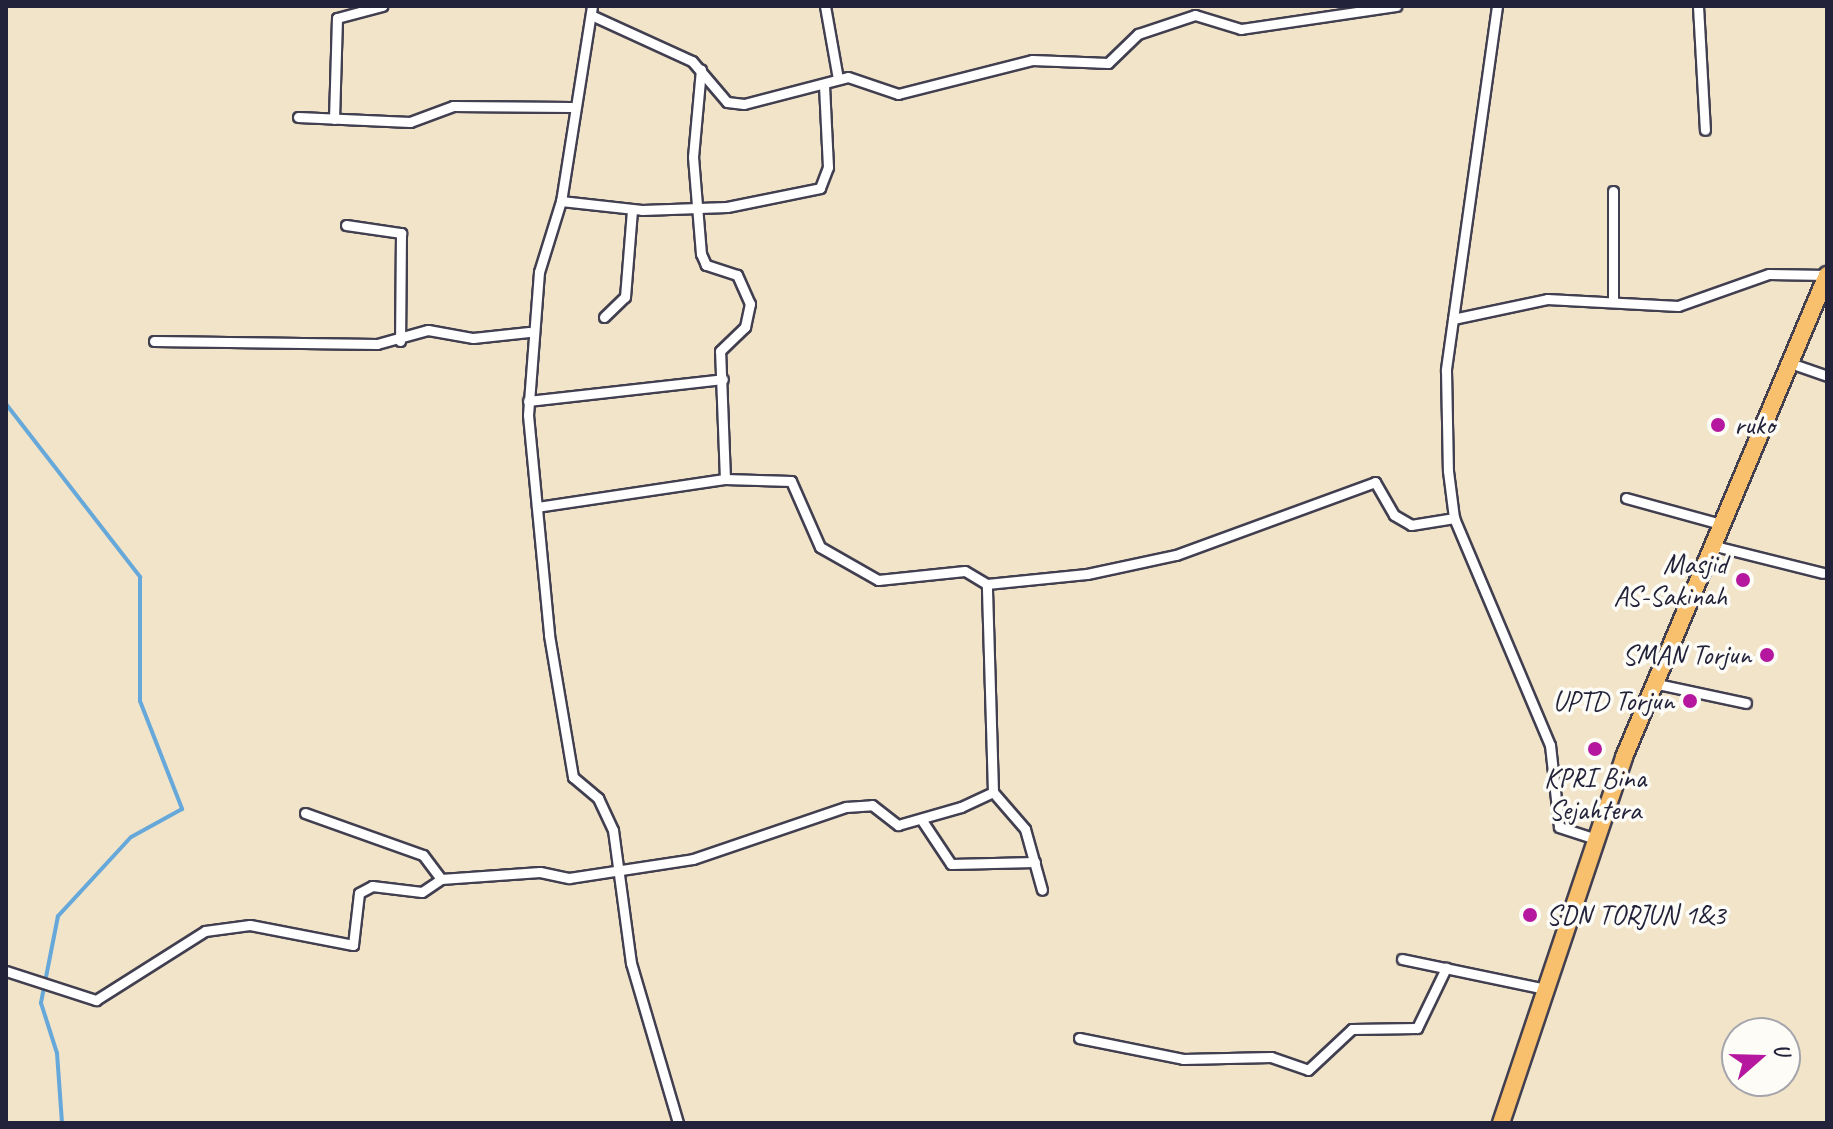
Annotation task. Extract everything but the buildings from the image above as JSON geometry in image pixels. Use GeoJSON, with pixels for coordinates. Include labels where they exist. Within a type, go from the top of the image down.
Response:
{"type":"FeatureCollection","features":[{"type":"Feature","properties":{"kind":"highway"},"geometry":{"type":"LineString","coordinates":[[1501,1123],[1595,839],[1653,683],[1717,523],[1827,275]]}},
{"type":"Feature","properties":{"kind":"street"},"geometry":{"type":"LineString","coordinates":[[334,119],[337,18],[382,6]]}},
{"type":"Feature","properties":{"kind":"street"},"geometry":{"type":"LineString","coordinates":[[825,6],[838,79]]}},
{"type":"Feature","properties":{"kind":"street"},"geometry":{"type":"LineString","coordinates":[[678,1123],[631,963],[626,892],[615,867],[606,811],[573,777],[537,507],[528,401],[529,332],[561,201],[571,107],[592,11],[622,24],[701,69],[734,104],[838,79],[898,94],[927,90],[1032,60],[1108,63],[1138,34],[1195,15],[1241,29],[1396,6]]}},
{"type":"Feature","properties":{"kind":"street"},"geometry":{"type":"LineString","coordinates":[[1497,6],[1453,319],[1445,418],[1454,518],[1550,745],[1559,827],[1595,839]]}},
{"type":"Feature","properties":{"kind":"street"},"geometry":{"type":"LineString","coordinates":[[1698,6],[1705,130]]}},
{"type":"Feature","properties":{"kind":"street"},"geometry":{"type":"LineString","coordinates":[[701,69],[694,94],[695,204],[706,265],[737,275],[750,304],[745,327],[723,343],[725,479]]}},
{"type":"Feature","properties":{"kind":"street"},"geometry":{"type":"LineString","coordinates":[[561,201],[632,210],[695,204],[747,206],[820,188],[828,167],[824,84]]}},
{"type":"Feature","properties":{"kind":"street"},"geometry":{"type":"LineString","coordinates":[[298,117],[410,122],[453,106],[571,107]]}},
{"type":"Feature","properties":{"kind":"street"},"geometry":{"type":"LineString","coordinates":[[1613,191],[1613,300]]}},
{"type":"Feature","properties":{"kind":"street"},"geometry":{"type":"LineString","coordinates":[[604,317],[625,297],[632,210]]}},
{"type":"Feature","properties":{"kind":"street"},"geometry":{"type":"LineString","coordinates":[[346,225],[401,233],[400,341]]}},
{"type":"Feature","properties":{"kind":"street"},"geometry":{"type":"LineString","coordinates":[[1453,319],[1547,299],[1613,300],[1678,306],[1769,274],[1827,275]]}},
{"type":"Feature","properties":{"kind":"street"},"geometry":{"type":"LineString","coordinates":[[154,341],[229,347],[400,341],[428,330],[473,338],[529,332]]}},
{"type":"Feature","properties":{"kind":"street"},"geometry":{"type":"LineString","coordinates":[[1790,363],[1827,376]]}},
{"type":"Feature","properties":{"kind":"street"},"geometry":{"type":"LineString","coordinates":[[528,401],[723,379]]}},
{"type":"Feature","properties":{"kind":"street"},"geometry":{"type":"LineString","coordinates":[[537,507],[725,479],[791,481],[820,547],[878,580],[965,571],[987,584],[1087,574],[1176,555],[1375,482],[1394,515],[1411,525],[1454,518]]}},
{"type":"Feature","properties":{"kind":"street"},"geometry":{"type":"LineString","coordinates":[[1626,498],[1717,523]]}},
{"type":"Feature","properties":{"kind":"street"},"geometry":{"type":"LineString","coordinates":[[1708,545],[1823,573]]}},
{"type":"Feature","properties":{"kind":"street"},"geometry":{"type":"LineString","coordinates":[[987,584],[993,792],[1019,818],[1042,890]]}},
{"type":"Feature","properties":{"kind":"street"},"geometry":{"type":"LineString","coordinates":[[1653,683],[1746,703]]}},
{"type":"Feature","properties":{"kind":"street"},"geometry":{"type":"LineString","coordinates":[[6,971],[96,1000],[187,939],[231,926],[353,945],[361,889],[422,892],[441,879],[540,872],[569,878],[615,867],[693,859],[846,807],[880,808],[890,825],[921,819],[993,792]]}},
{"type":"Feature","properties":{"kind":"street"},"geometry":{"type":"LineString","coordinates":[[305,813],[423,855],[441,879]]}},
{"type":"Feature","properties":{"kind":"street"},"geometry":{"type":"LineString","coordinates":[[921,819],[951,864],[1035,862]]}},
{"type":"Feature","properties":{"kind":"street"},"geometry":{"type":"LineString","coordinates":[[1402,959],[1546,989]]}},
{"type":"Feature","properties":{"kind":"street"},"geometry":{"type":"LineString","coordinates":[[1079,1038],[1183,1059],[1271,1057],[1308,1070],[1352,1029],[1417,1028],[1446,968]]}},
{"type":"Feature","properties":{"kind":"waterway"},"geometry":{"type":"LineString","coordinates":[[6,404],[140,577],[140,701],[182,809],[131,837],[58,916],[41,1003],[57,1053],[62,1123]]}},
{"type":"Feature","properties":{"kind":"place","name":"ruko"},"geometry":{"type":"Point","coordinates":[1718,425]}},
{"type":"Feature","properties":{"kind":"place","name":"Masjid AS-Sakinah"},"geometry":{"type":"Point","coordinates":[1743,580]}},
{"type":"Feature","properties":{"kind":"place","name":"SMAN Torjun"},"geometry":{"type":"Point","coordinates":[1767,655]}},
{"type":"Feature","properties":{"kind":"place","name":"UPTD Torjun"},"geometry":{"type":"Point","coordinates":[1690,701]}},
{"type":"Feature","properties":{"kind":"place","name":"KPRI Bina Sejahtera"},"geometry":{"type":"Point","coordinates":[1595,749]}},
{"type":"Feature","properties":{"kind":"place","name":"SDN TORJUN 1&3"},"geometry":{"type":"Point","coordinates":[1530,915]}}]}
